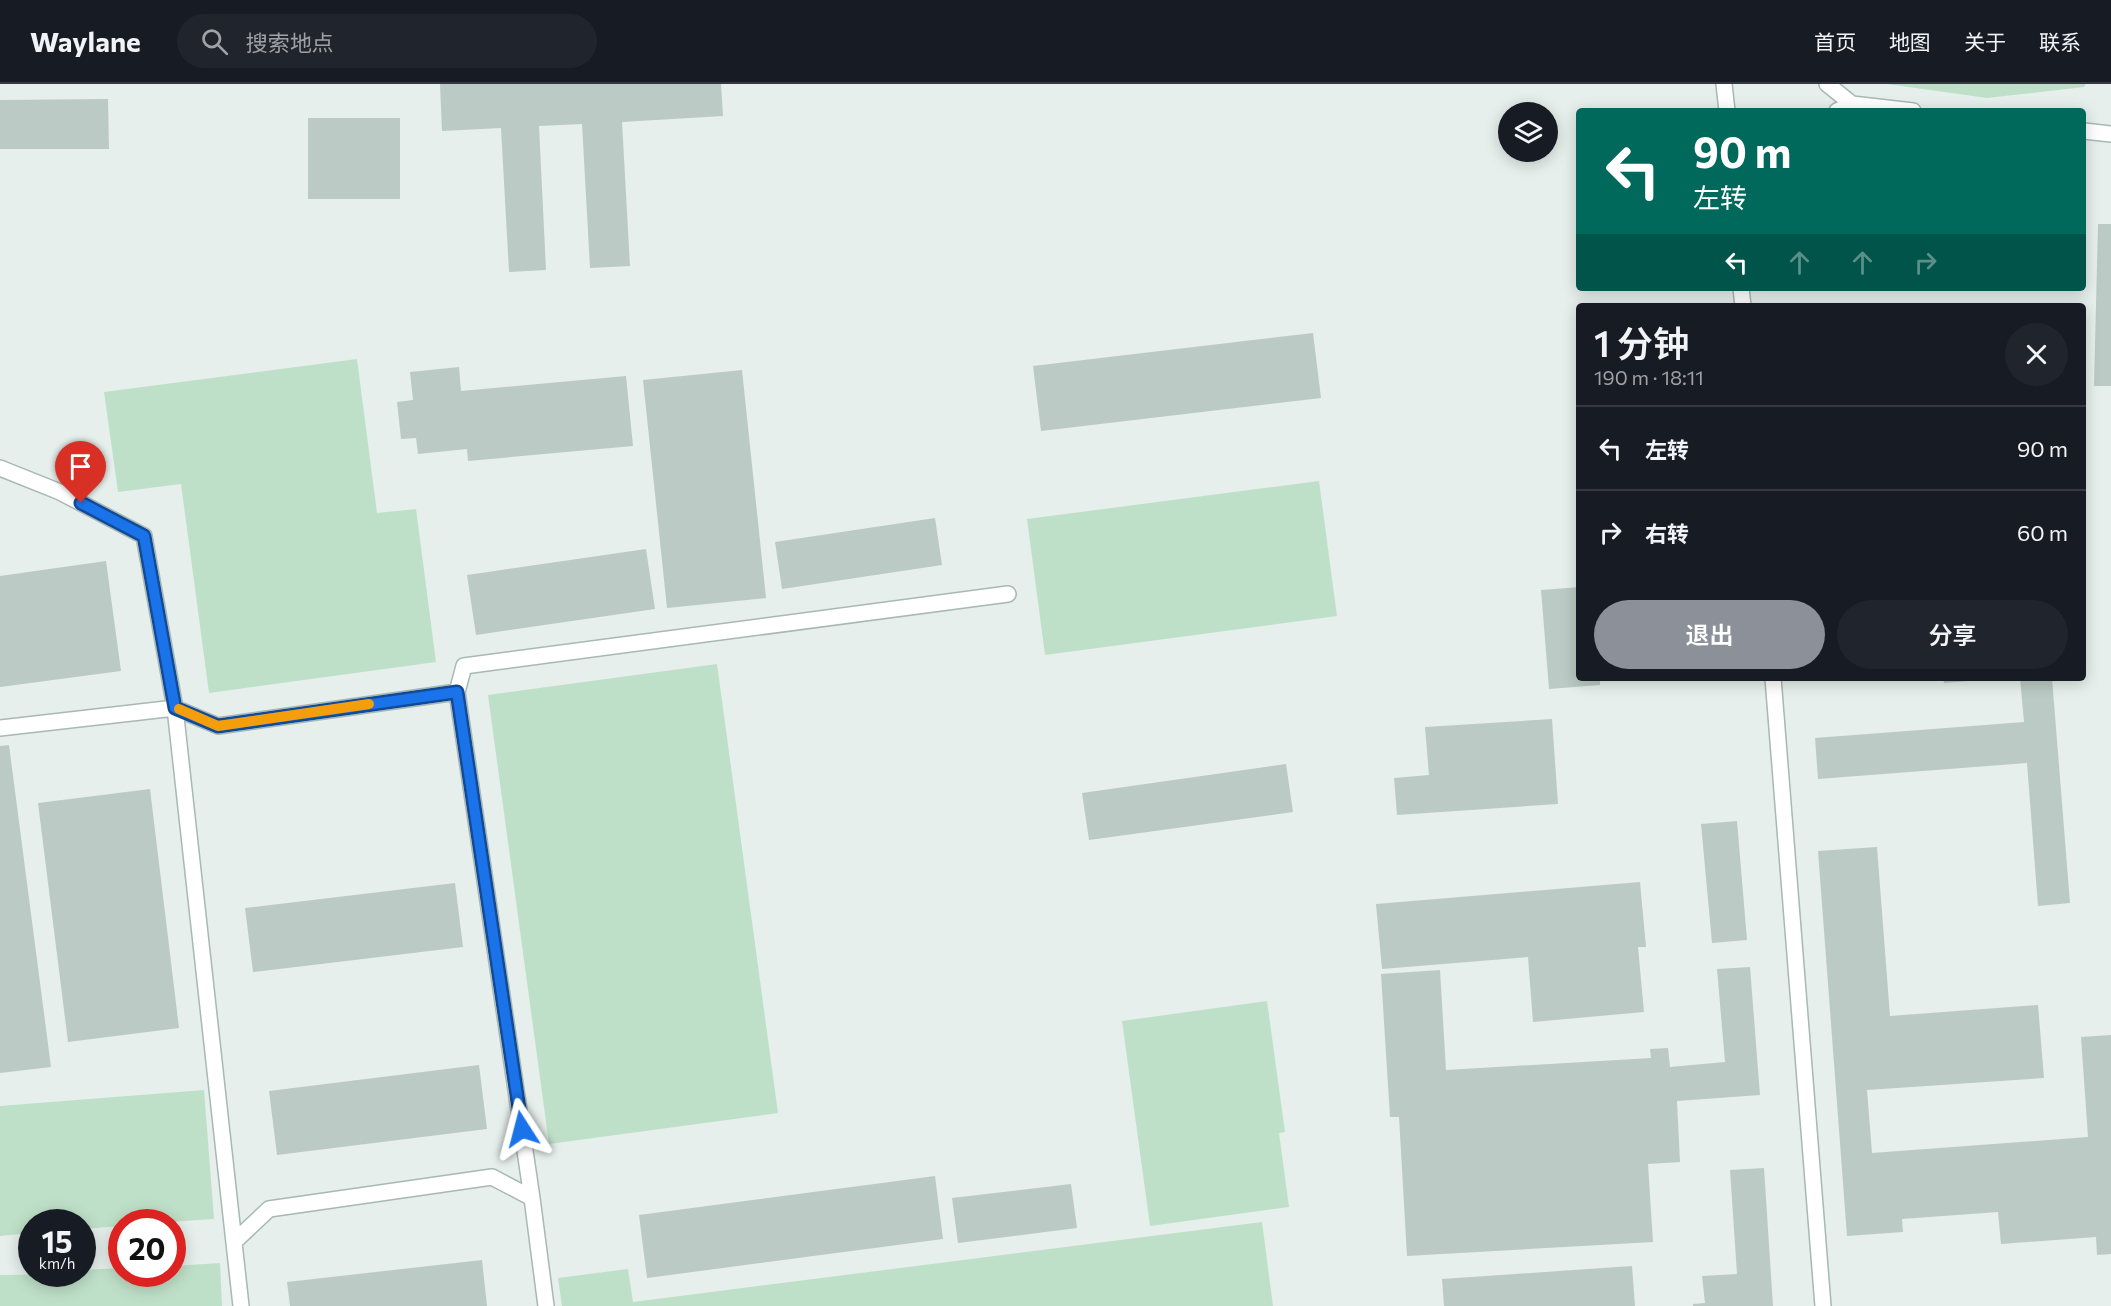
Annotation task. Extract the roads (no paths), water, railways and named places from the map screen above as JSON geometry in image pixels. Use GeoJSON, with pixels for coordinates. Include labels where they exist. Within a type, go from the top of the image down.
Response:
{"type":"FeatureCollection","features":[{"type":"Feature","properties":{"kind":"lane"},"geometry":{"type":"LineString","coordinates":[[1725,84],[1727,108]]}},
{"type":"Feature","properties":{"kind":"lane"},"geometry":{"type":"LineString","coordinates":[[1827,84],[1852,104]]}},
{"type":"Feature","properties":{"kind":"lane"},"geometry":{"type":"LineString","coordinates":[[1843,108],[1852,104],[1887,108]]}},
{"type":"Feature","properties":{"kind":"lane"},"geometry":{"type":"LineString","coordinates":[[2086,130],[2111,134]]}},
{"type":"Feature","properties":{"kind":"lane"},"geometry":{"type":"LineString","coordinates":[[0,468],[60,492],[144,536],[175,708],[241,1306]]}},
{"type":"Feature","properties":{"kind":"lane"},"geometry":{"type":"LineString","coordinates":[[546,1306],[457,692],[464,666],[1008,594]]}},
{"type":"Feature","properties":{"kind":"lane"},"geometry":{"type":"LineString","coordinates":[[1773,681],[1823,1306]]}},
{"type":"Feature","properties":{"kind":"lane"},"geometry":{"type":"LineString","coordinates":[[0,728],[175,708],[218,726],[457,692]]}},
{"type":"Feature","properties":{"kind":"lane"},"geometry":{"type":"LineString","coordinates":[[234,1242],[269,1209],[492,1177],[532,1198]]}}]}
